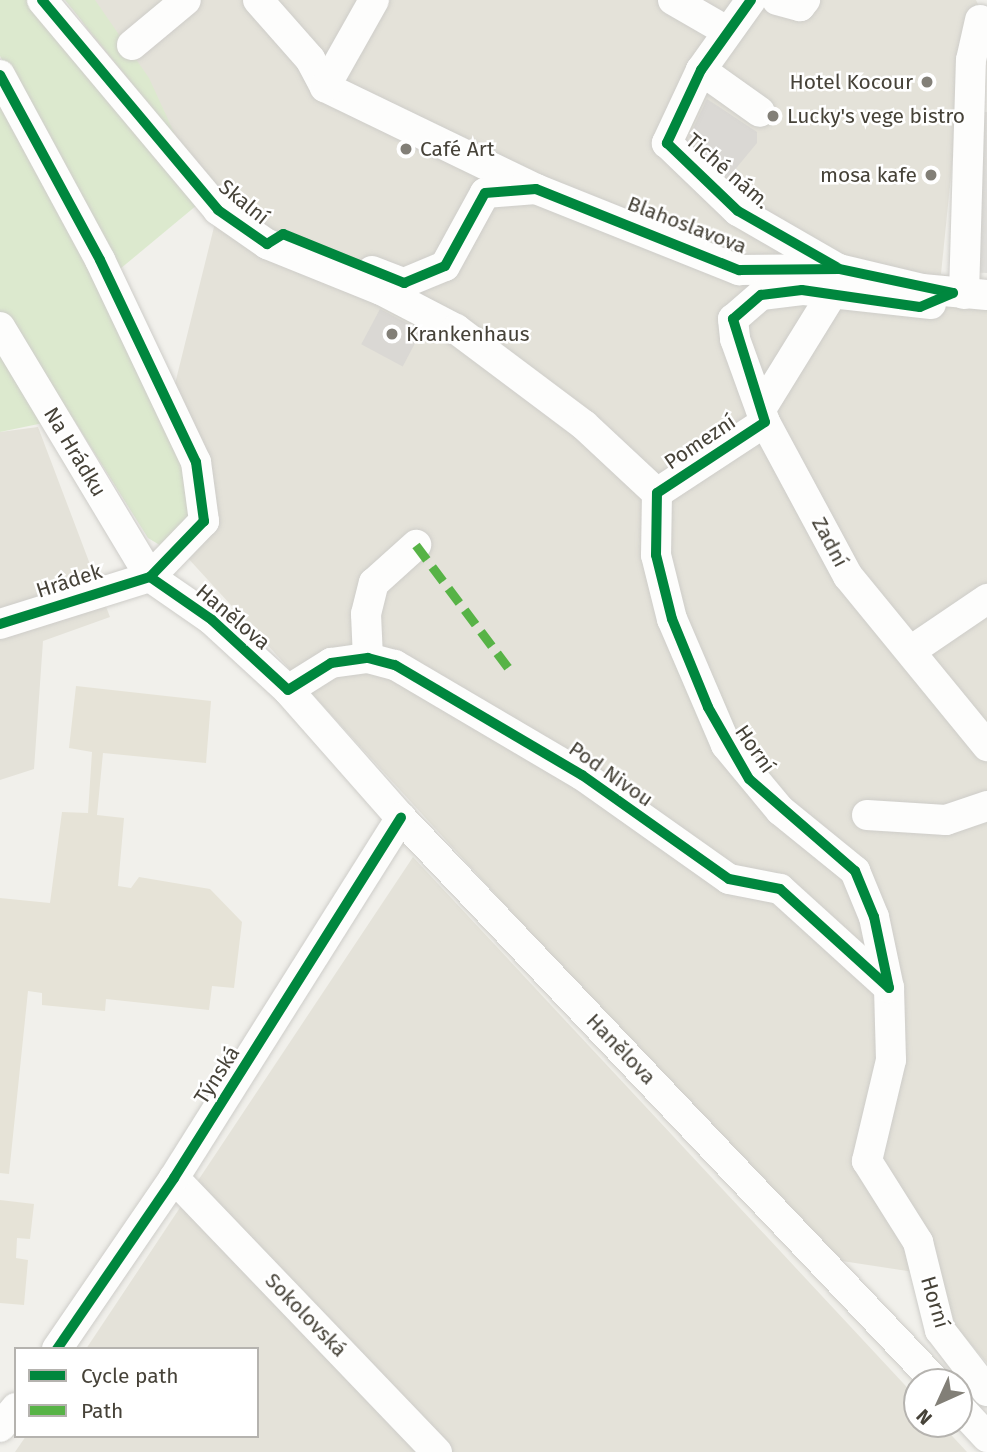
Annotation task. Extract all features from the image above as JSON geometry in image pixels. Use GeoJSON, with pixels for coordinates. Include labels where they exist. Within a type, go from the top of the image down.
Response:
{"type":"FeatureCollection","features":[{"type":"Feature","properties":{"kind":"street","name":"Skalní"},"geometry":{"type":"LineString","coordinates":[[42,0],[218,211],[267,244],[283,234],[404,283],[446,265],[485,193],[537,189]]}},
{"type":"Feature","properties":{"kind":"street"},"geometry":{"type":"LineString","coordinates":[[132,45],[186,0]]}},
{"type":"Feature","properties":{"kind":"street"},"geometry":{"type":"LineString","coordinates":[[258,0],[310,59],[325,87]]}},
{"type":"Feature","properties":{"kind":"street"},"geometry":{"type":"LineString","coordinates":[[325,87],[374,0]]}},
{"type":"Feature","properties":{"kind":"street"},"geometry":{"type":"LineString","coordinates":[[673,0],[727,31]]}},
{"type":"Feature","properties":{"kind":"street","name":"Tiché nám."},"geometry":{"type":"LineString","coordinates":[[751,0],[701,70],[667,143],[738,211],[835,281]]}},
{"type":"Feature","properties":{"kind":"street"},"geometry":{"type":"LineString","coordinates":[[777,0],[800,6],[805,0]]}},
{"type":"Feature","properties":{"kind":"street"},"geometry":{"type":"LineString","coordinates":[[968,294],[971,60],[980,20]]}},
{"type":"Feature","properties":{"kind":"street"},"geometry":{"type":"LineString","coordinates":[[701,70],[760,112]]}},
{"type":"Feature","properties":{"kind":"street"},"geometry":{"type":"LineString","coordinates":[[0,75],[100,260],[196,462],[204,520],[150,577]]}},
{"type":"Feature","properties":{"kind":"street","name":"Blahoslavova"},"geometry":{"type":"LineString","coordinates":[[325,87],[537,189],[739,270],[835,281],[920,307],[968,294]]}},
{"type":"Feature","properties":{"kind":"street","name":"Pomezní"},"geometry":{"type":"LineString","coordinates":[[267,244],[381,290],[456,329],[584,425],[657,494],[763,415]]}},
{"type":"Feature","properties":{"kind":"street"},"geometry":{"type":"LineString","coordinates":[[763,415],[835,281]]}},
{"type":"Feature","properties":{"kind":"street","name":"Zadní"},"geometry":{"type":"LineString","coordinates":[[835,281],[761,295],[733,319],[763,415],[848,576],[912,650],[987,747]]}},
{"type":"Feature","properties":{"kind":"street","name":"Na Hrádku"},"geometry":{"type":"LineString","coordinates":[[0,327],[150,577]]}},
{"type":"Feature","properties":{"kind":"street","name":"Horní"},"geometry":{"type":"LineString","coordinates":[[657,494],[656,555],[672,619],[708,707],[749,779],[855,871],[874,917],[889,988],[891,1060],[867,1161],[918,1242],[940,1330],[987,1391]]}},
{"type":"Feature","properties":{"kind":"street"},"geometry":{"type":"LineString","coordinates":[[368,658],[366,614],[374,583],[415,545]]}},
{"type":"Feature","properties":{"kind":"street","name":"Hrádek"},"geometry":{"type":"LineString","coordinates":[[0,624],[150,577]]}},
{"type":"Feature","properties":{"kind":"street","name":"Hanělova"},"geometry":{"type":"LineString","coordinates":[[150,577],[212,620],[288,690],[401,818],[923,1368]]}},
{"type":"Feature","properties":{"kind":"street"},"geometry":{"type":"LineString","coordinates":[[912,650],[987,599]]}},
{"type":"Feature","properties":{"kind":"street","name":"Pod Nivou"},"geometry":{"type":"LineString","coordinates":[[288,690],[331,663],[368,658],[395,665],[582,775],[729,879],[780,889],[889,988]]}},
{"type":"Feature","properties":{"kind":"street"},"geometry":{"type":"LineString","coordinates":[[867,816],[946,820],[987,806]]}},
{"type":"Feature","properties":{"kind":"street","name":"Týnská"},"geometry":{"type":"LineString","coordinates":[[58,1347],[174,1178],[401,818]]}},
{"type":"Feature","properties":{"kind":"street","name":"Sokolovská"},"geometry":{"type":"LineString","coordinates":[[174,1178],[437,1452]]}},
{"type":"Feature","properties":{"kind":"street"},"geometry":{"type":"LineString","coordinates":[[0,1427],[14,1410]]}},
{"type":"Feature","properties":{"kind":"street"},"geometry":{"type":"LineString","coordinates":[[973,1422],[987,1437]]}},
{"type":"Feature","properties":{"kind":"shaded area"},"geometry":{"type":"Polygon","coordinates":[[[68,0],[976,0],[987,24],[986,88],[958,107],[941,274],[987,285],[987,1363],[956,1327],[940,1276],[829,1259],[186,556],[168,412],[215,223],[68,0]]]}},
{"type":"Feature","properties":{"kind":"shaded area"},"geometry":{"type":"Polygon","coordinates":[[[969,112],[987,112],[987,273],[965,272],[969,112]]]}},
{"type":"Feature","properties":{"kind":"shaded area"},"geometry":{"type":"Polygon","coordinates":[[[38,427],[110,617],[43,641],[34,769],[0,780],[0,432],[38,427]]]}},
{"type":"Feature","properties":{"kind":"shaded area"},"geometry":{"type":"Polygon","coordinates":[[[76,686],[211,701],[206,763],[103,753],[97,815],[124,818],[118,886],[131,888],[139,877],[210,889],[242,922],[234,988],[212,986],[209,1010],[106,999],[105,1011],[42,1005],[42,993],[28,991],[9,1174],[0,1173],[0,898],[50,903],[62,812],[88,813],[92,752],[69,748],[76,686]]]}},
{"type":"Feature","properties":{"kind":"shaded area"},"geometry":{"type":"Polygon","coordinates":[[[413,857],[903,1383],[903,1438],[954,1438],[967,1452],[15,1452],[25,1438],[259,1438],[259,1347],[87,1347],[413,857]]]}},
{"type":"Feature","properties":{"kind":"shaded area"},"geometry":{"type":"Polygon","coordinates":[[[0,1200],[34,1204],[30,1239],[17,1238],[16,1258],[28,1260],[24,1305],[0,1303],[0,1200]]]}},
{"type":"Feature","properties":{"kind":"green space"},"geometry":{"type":"Polygon","coordinates":[[[0,0],[33,0],[197,205],[120,269],[0,56],[0,0]]]}},
{"type":"Feature","properties":{"kind":"green space"},"geometry":{"type":"Polygon","coordinates":[[[65,0],[95,0],[149,78],[177,139],[65,0]]]}},
{"type":"Feature","properties":{"kind":"green space"},"geometry":{"type":"Polygon","coordinates":[[[0,94],[184,459],[193,512],[163,547],[148,538],[72,417],[0,432],[0,94]]]}},
{"type":"Feature","properties":{"kind":"building"},"geometry":{"type":"Polygon","coordinates":[[[707,99],[757,132],[757,143],[728,178],[689,137],[707,99]]]}},
{"type":"Feature","properties":{"kind":"building","name":"Krankenhaus"},"geometry":{"type":"Polygon","coordinates":[[[380,309],[421,331],[403,366],[361,344],[380,309]]]}},
{"type":"Feature","properties":{"kind":"marked path"},"geometry":{"type":"LineString","coordinates":[[416,545],[511,671]]}},
{"type":"Feature","properties":{"kind":"cycle path"},"geometry":{"type":"LineString","coordinates":[[42,0],[218,210],[267,244],[283,234],[404,283],[445,266],[485,193],[536,189],[739,270],[839,269],[953,293]]}},
{"type":"Feature","properties":{"kind":"cycle path"},"geometry":{"type":"LineString","coordinates":[[751,0],[701,70],[667,143],[738,211],[836,267]]}},
{"type":"Feature","properties":{"kind":"cycle path"},"geometry":{"type":"LineString","coordinates":[[0,75],[100,260],[196,462],[204,521],[150,577]]}},
{"type":"Feature","properties":{"kind":"cycle path"},"geometry":{"type":"LineString","coordinates":[[889,988],[874,917],[855,871],[749,779],[708,707],[672,619],[656,555],[657,493],[765,422],[733,319],[761,295],[802,290],[920,307],[953,293]]}},
{"type":"Feature","properties":{"kind":"cycle path"},"geometry":{"type":"LineString","coordinates":[[150,577],[212,620],[288,690],[331,663],[368,658],[395,665],[582,775],[729,879],[780,889],[889,988]]}},
{"type":"Feature","properties":{"kind":"cycle path"},"geometry":{"type":"LineString","coordinates":[[0,624],[150,577]]}},
{"type":"Feature","properties":{"kind":"cycle path"},"geometry":{"type":"LineString","coordinates":[[58,1347],[174,1178],[401,818]]}},
{"type":"Feature","properties":{"kind":"place","name":"Hotel Kocour"},"geometry":{"type":"Point","coordinates":[927,82]}},
{"type":"Feature","properties":{"kind":"place","name":"Lucky's vege bistro"},"geometry":{"type":"Point","coordinates":[773,116]}},
{"type":"Feature","properties":{"kind":"place","name":"Café Art"},"geometry":{"type":"Point","coordinates":[406,149]}},
{"type":"Feature","properties":{"kind":"place","name":"mosa kafe"},"geometry":{"type":"Point","coordinates":[931,175]}},
{"type":"Feature","properties":{"kind":"place","name":"Krankenhaus"},"geometry":{"type":"Point","coordinates":[392,334]}}]}
